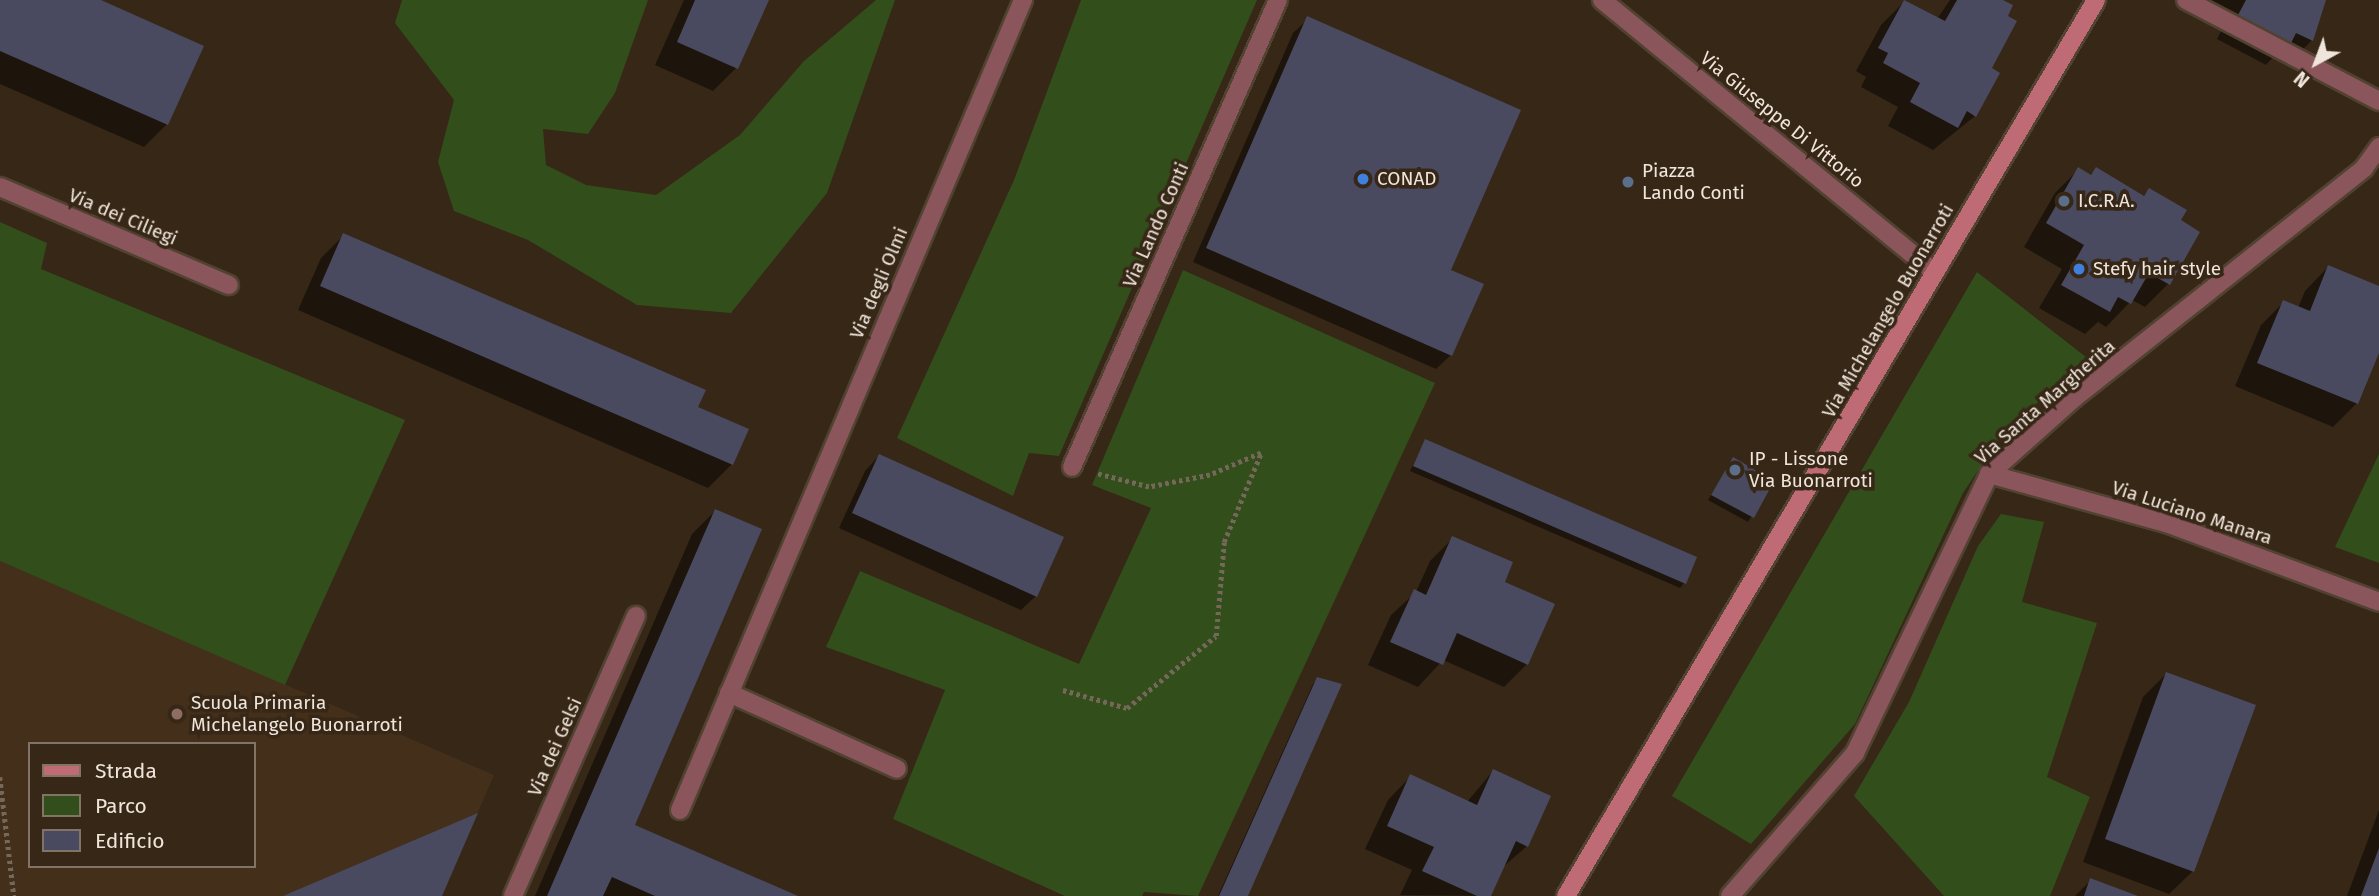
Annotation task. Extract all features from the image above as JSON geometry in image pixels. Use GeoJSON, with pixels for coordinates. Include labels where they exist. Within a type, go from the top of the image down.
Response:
{"type":"FeatureCollection","features":[{"type":"Feature","properties":{"kind":"street","name":"Via degli Olmi"},"geometry":{"type":"LineString","coordinates":[[680,810],[1023,0]]}},
{"type":"Feature","properties":{"kind":"street","name":"Via Lando Conti"},"geometry":{"type":"LineString","coordinates":[[1072,467],[1278,0]]}},
{"type":"Feature","properties":{"kind":"street","name":"Via Giuseppe Di Vittorio"},"geometry":{"type":"LineString","coordinates":[[1602,0],[1934,272]]}},
{"type":"Feature","properties":{"kind":"street","name":"Via Michelangelo Buonarroti"},"geometry":{"type":"LineString","coordinates":[[1566,896],[2096,0]]}},
{"type":"Feature","properties":{"kind":"street"},"geometry":{"type":"LineString","coordinates":[[2186,0],[2379,101]]}},
{"type":"Feature","properties":{"kind":"street","name":"Via Santa Margherita"},"geometry":{"type":"LineString","coordinates":[[1730,896],[1855,753],[1989,474],[2073,400],[2364,168],[2379,147]]}},
{"type":"Feature","properties":{"kind":"street","name":"Via dei Ciliegi"},"geometry":{"type":"LineString","coordinates":[[0,187],[229,285]]}},
{"type":"Feature","properties":{"kind":"street","name":"Via Luciano Manara"},"geometry":{"type":"LineString","coordinates":[[1989,474],[2166,523],[2379,602]]}},
{"type":"Feature","properties":{"kind":"street","name":"Via dei Gelsi"},"geometry":{"type":"LineString","coordinates":[[513,896],[636,615]]}},
{"type":"Feature","properties":{"kind":"street"},"geometry":{"type":"LineString","coordinates":[[729,693],[897,769]]}},
{"type":"Feature","properties":{"kind":"path"},"geometry":{"type":"LineString","coordinates":[[1063,690],[1127,708],[1216,636],[1224,542],[1261,453],[1210,475],[1149,487],[1072,467]]}},
{"type":"Feature","properties":{"kind":"path"},"geometry":{"type":"LineString","coordinates":[[0,777],[14,896]]}},
{"type":"Feature","properties":{"kind":"shaded area","name":"Scuola Primaria Michelangelo Buonarroti"},"geometry":{"type":"Polygon","coordinates":[[[0,561],[494,775],[442,896],[0,896],[0,561]]]}},
{"type":"Feature","properties":{"kind":"green space"},"geometry":{"type":"Polygon","coordinates":[[[402,0],[648,0],[615,93],[588,134],[543,129],[546,165],[586,185],[656,195],[740,135],[804,61],[876,0],[895,0],[827,193],[731,313],[637,305],[528,240],[454,211],[438,162],[454,100],[395,23],[402,0]]]}},
{"type":"Feature","properties":{"kind":"green space"},"geometry":{"type":"Polygon","coordinates":[[[1081,0],[1257,0],[1059,456],[1029,453],[1013,496],[897,438],[1014,180],[1081,0]]]}},
{"type":"Feature","properties":{"kind":"green space"},"geometry":{"type":"Polygon","coordinates":[[[0,222],[47,243],[41,269],[405,420],[285,685],[0,561],[0,222]]]}},
{"type":"Feature","properties":{"kind":"green space"},"geometry":{"type":"Polygon","coordinates":[[[1183,270],[1435,383],[1198,896],[1144,892],[1142,896],[1065,896],[893,819],[945,690],[826,647],[860,571],[1079,664],[1151,508],[1092,485],[1183,270]]]}},
{"type":"Feature","properties":{"kind":"green space"},"geometry":{"type":"Polygon","coordinates":[[[1977,272],[2086,357],[1999,439],[1963,493],[1855,724],[1751,844],[1672,796],[1977,272]]]}},
{"type":"Feature","properties":{"kind":"green space"},"geometry":{"type":"Polygon","coordinates":[[[2379,454],[2379,563],[2335,547],[2379,454]]]}},
{"type":"Feature","properties":{"kind":"green space"},"geometry":{"type":"Polygon","coordinates":[[[2001,514],[2044,522],[2022,602],[2097,623],[2047,777],[2090,797],[2050,896],[1944,896],[1854,796],[1909,702],[1978,546],[2001,514]]]}},
{"type":"Feature","properties":{"kind":"building"},"geometry":{"type":"Polygon","coordinates":[[[0,0],[101,0],[204,46],[168,125],[0,51],[0,0]]]}},
{"type":"Feature","properties":{"kind":"building"},"geometry":{"type":"Polygon","coordinates":[[[695,0],[769,0],[738,69],[677,42],[695,0]]]}},
{"type":"Feature","properties":{"kind":"building"},"geometry":{"type":"Polygon","coordinates":[[[1904,0],[1945,21],[1957,0],[2003,0],[2013,5],[2008,16],[2017,21],[1992,68],[2000,73],[1976,117],[1967,111],[1958,128],[1910,102],[1920,83],[1883,63],[1888,53],[1878,48],[1904,0]]]}},
{"type":"Feature","properties":{"kind":"building"},"geometry":{"type":"Polygon","coordinates":[[[2246,0],[2326,0],[2313,41],[2296,33],[2291,43],[2238,15],[2246,0]]]}},
{"type":"Feature","properties":{"kind":"building","name":"CONAD"},"geometry":{"type":"Polygon","coordinates":[[[1307,16],[1521,110],[1451,270],[1484,284],[1452,356],[1206,248],[1307,16]]]}},
{"type":"Feature","properties":{"kind":"building"},"geometry":{"type":"Polygon","coordinates":[[[2078,167],[2091,175],[2096,167],[2144,196],[2149,188],[2187,210],[2181,220],[2200,232],[2170,285],[2149,273],[2131,304],[2118,297],[2110,312],[2061,285],[2084,245],[2046,223],[2078,167]]]}},
{"type":"Feature","properties":{"kind":"building"},"geometry":{"type":"Polygon","coordinates":[[[343,233],[706,390],[698,407],[749,429],[733,465],[320,286],[343,233]]]}},
{"type":"Feature","properties":{"kind":"building"},"geometry":{"type":"Polygon","coordinates":[[[2328,265],[2379,286],[2379,353],[2358,404],[2257,363],[2283,300],[2310,311],[2328,265]]]}},
{"type":"Feature","properties":{"kind":"building"},"geometry":{"type":"Polygon","coordinates":[[[1425,439],[1697,557],[1686,584],[1413,466],[1425,439]]]}},
{"type":"Feature","properties":{"kind":"building"},"geometry":{"type":"Polygon","coordinates":[[[879,454],[1064,537],[1037,597],[852,513],[879,454]]]}},
{"type":"Feature","properties":{"kind":"building"},"geometry":{"type":"Polygon","coordinates":[[[1733,457],[1774,481],[1754,518],[1711,495],[1733,457]]]}},
{"type":"Feature","properties":{"kind":"building"},"geometry":{"type":"Polygon","coordinates":[[[715,509],[762,529],[635,825],[798,896],[655,896],[612,877],[603,896],[547,896],[715,509]]]}},
{"type":"Feature","properties":{"kind":"building"},"geometry":{"type":"Polygon","coordinates":[[[1452,536],[1513,562],[1505,582],[1555,604],[1528,665],[1457,633],[1443,665],[1390,642],[1414,589],[1426,595],[1452,536]]]}},
{"type":"Feature","properties":{"kind":"building"},"geometry":{"type":"Polygon","coordinates":[[[2166,672],[2256,705],[2194,872],[2105,839],[2166,672]]]}},
{"type":"Feature","properties":{"kind":"building"},"geometry":{"type":"Polygon","coordinates":[[[1317,677],[1342,684],[1248,896],[1219,896],[1317,677]]]}},
{"type":"Feature","properties":{"kind":"building"},"geometry":{"type":"Polygon","coordinates":[[[1493,769],[1551,796],[1528,847],[1516,841],[1491,896],[1477,896],[1422,871],[1434,847],[1387,826],[1410,774],[1477,805],[1493,769]]]}},
{"type":"Feature","properties":{"kind":"building"},"geometry":{"type":"Polygon","coordinates":[[[478,813],[442,896],[283,896],[478,813]]]}},
{"type":"Feature","properties":{"kind":"building"},"geometry":{"type":"Polygon","coordinates":[[[2379,848],[2379,896],[2361,896],[2379,848]]]}},
{"type":"Feature","properties":{"kind":"building"},"geometry":{"type":"Polygon","coordinates":[[[2090,878],[2138,896],[2084,896],[2090,878]]]}},
{"type":"Feature","properties":{"kind":"place","name":"CONAD"},"geometry":{"type":"Point","coordinates":[1363,179]}},
{"type":"Feature","properties":{"kind":"place","name":"Piazza Lando Conti"},"geometry":{"type":"Point","coordinates":[1628,182]}},
{"type":"Feature","properties":{"kind":"place","name":"I.C.R.A."},"geometry":{"type":"Point","coordinates":[2064,201]}},
{"type":"Feature","properties":{"kind":"place","name":"Stefy hair style"},"geometry":{"type":"Point","coordinates":[2079,269]}},
{"type":"Feature","properties":{"kind":"place","name":"IP - Lissone Via Buonarroti"},"geometry":{"type":"Point","coordinates":[1735,470]}},
{"type":"Feature","properties":{"kind":"place","name":"Scuola Primaria Michelangelo Buonarroti"},"geometry":{"type":"Point","coordinates":[177,714]}}]}
